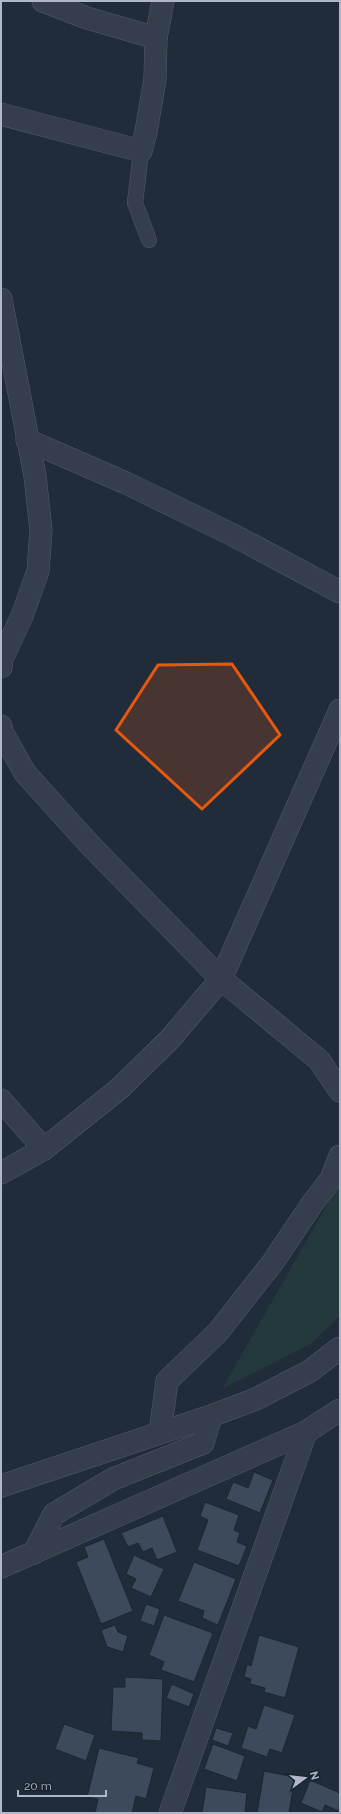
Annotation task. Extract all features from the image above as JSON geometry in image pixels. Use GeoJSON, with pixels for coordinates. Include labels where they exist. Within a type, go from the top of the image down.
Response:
{"type":"FeatureCollection","features":[{"type":"Feature","properties":{"kind":"street"},"geometry":{"type":"LineString","coordinates":[[43,1],[88,18],[156,38]]}},
{"type":"Feature","properties":{"kind":"street"},"geometry":{"type":"LineString","coordinates":[[1,114],[141,151],[146,132],[155,79],[156,38],[164,1]]}},
{"type":"Feature","properties":{"kind":"street"},"geometry":{"type":"LineString","coordinates":[[1,299],[35,476],[41,530],[38,570],[22,616],[2,659],[1,667]]}},
{"type":"Feature","properties":{"kind":"street"},"geometry":{"type":"LineString","coordinates":[[27,440],[126,483],[235,536],[340,592]]}},
{"type":"Feature","properties":{"kind":"street"},"geometry":{"type":"LineString","coordinates":[[1,1173],[44,1149],[119,1089],[170,1039],[221,979],[340,710]]}},
{"type":"Feature","properties":{"kind":"street"},"geometry":{"type":"LineString","coordinates":[[1,730],[25,773],[91,846],[221,979],[319,1060],[340,1091]]}},
{"type":"Feature","properties":{"kind":"street"},"geometry":{"type":"LineString","coordinates":[[1,1100],[44,1149]]}},
{"type":"Feature","properties":{"kind":"street"},"geometry":{"type":"LineString","coordinates":[[160,1433],[167,1381],[218,1332],[273,1262],[312,1204],[331,1179],[340,1156]]}},
{"type":"Feature","properties":{"kind":"street"},"geometry":{"type":"LineString","coordinates":[[1,1486],[211,1416],[256,1399],[310,1371],[340,1348]]}},
{"type":"Feature","properties":{"kind":"street"},"geometry":{"type":"LineString","coordinates":[[1,1567],[306,1432],[340,1410]]}},
{"type":"Feature","properties":{"kind":"street"},"geometry":{"type":"LineString","coordinates":[[34,1553],[54,1514],[113,1479],[203,1443],[211,1416]]}},
{"type":"Feature","properties":{"kind":"street"},"geometry":{"type":"LineString","coordinates":[[170,1813],[306,1432]]}},
{"type":"Feature","properties":{"kind":"lane"},"geometry":{"type":"LineString","coordinates":[[141,151],[135,203],[149,240]]}},
{"type":"Feature","properties":{"kind":"highlighted area"},"geometry":{"type":"Polygon","coordinates":[[[232,664],[280,735],[202,809],[116,730],[158,665],[232,664]]]}},
{"type":"Feature","properties":{"kind":"green space"},"geometry":{"type":"Polygon","coordinates":[[[340,1182],[340,1316],[311,1344],[222,1389],[340,1182]]]}},
{"type":"Feature","properties":{"kind":"building"},"geometry":{"type":"Polygon","coordinates":[[[254,1472],[273,1480],[260,1513],[226,1499],[233,1482],[248,1488],[254,1472]]]}},
{"type":"Feature","properties":{"kind":"building"},"geometry":{"type":"Polygon","coordinates":[[[205,1502],[239,1515],[234,1530],[240,1533],[237,1542],[247,1546],[239,1566],[197,1550],[208,1520],[200,1516],[205,1502]]]}},
{"type":"Feature","properties":{"kind":"building"},"geometry":{"type":"Polygon","coordinates":[[[163,1516],[177,1552],[157,1560],[152,1548],[143,1552],[138,1543],[128,1547],[121,1533],[163,1516]]]}},
{"type":"Feature","properties":{"kind":"building"},"geometry":{"type":"Polygon","coordinates":[[[104,1539],[133,1611],[101,1624],[76,1562],[88,1557],[84,1547],[104,1539]]]}},
{"type":"Feature","properties":{"kind":"building"},"geometry":{"type":"Polygon","coordinates":[[[134,1555],[164,1569],[151,1597],[131,1588],[136,1579],[126,1574],[134,1555]]]}},
{"type":"Feature","properties":{"kind":"building"},"geometry":{"type":"Polygon","coordinates":[[[194,1562],[236,1579],[218,1625],[202,1618],[204,1611],[178,1601],[194,1562]]]}},
{"type":"Feature","properties":{"kind":"building"},"geometry":{"type":"Polygon","coordinates":[[[146,1604],[160,1609],[154,1626],[140,1621],[146,1604]]]}},
{"type":"Feature","properties":{"kind":"building"},"geometry":{"type":"Polygon","coordinates":[[[164,1615],[213,1633],[194,1682],[161,1670],[164,1662],[149,1655],[164,1615]]]}},
{"type":"Feature","properties":{"kind":"building"},"geometry":{"type":"Polygon","coordinates":[[[115,1625],[118,1632],[128,1636],[123,1652],[107,1647],[101,1630],[115,1625]]]}},
{"type":"Feature","properties":{"kind":"building"},"geometry":{"type":"Polygon","coordinates":[[[259,1635],[299,1647],[285,1698],[264,1692],[265,1688],[250,1684],[251,1679],[244,1677],[247,1664],[251,1666],[259,1635]]]}},
{"type":"Feature","properties":{"kind":"building"},"geometry":{"type":"Polygon","coordinates":[[[125,1677],[163,1679],[161,1741],[142,1740],[142,1733],[111,1731],[113,1687],[125,1687],[125,1677]]]}},
{"type":"Feature","properties":{"kind":"building"},"geometry":{"type":"Polygon","coordinates":[[[172,1684],[194,1694],[189,1707],[166,1698],[172,1684]]]}},
{"type":"Feature","properties":{"kind":"building"},"geometry":{"type":"Polygon","coordinates":[[[264,1705],[295,1715],[282,1753],[270,1749],[267,1757],[241,1748],[248,1726],[256,1729],[264,1705]]]}},
{"type":"Feature","properties":{"kind":"building"},"geometry":{"type":"Polygon","coordinates":[[[64,1724],[95,1735],[86,1761],[55,1749],[64,1724]]]}},
{"type":"Feature","properties":{"kind":"building"},"geometry":{"type":"Polygon","coordinates":[[[216,1728],[233,1733],[228,1746],[212,1740],[216,1728]]]}},
{"type":"Feature","properties":{"kind":"building"},"geometry":{"type":"Polygon","coordinates":[[[213,1744],[245,1756],[237,1781],[204,1769],[213,1744]]]}},
{"type":"Feature","properties":{"kind":"building"},"geometry":{"type":"Polygon","coordinates":[[[99,1748],[139,1758],[137,1763],[154,1768],[146,1799],[136,1796],[132,1813],[95,1813],[98,1799],[87,1797],[99,1748]]]}},
{"type":"Feature","properties":{"kind":"building"},"geometry":{"type":"Polygon","coordinates":[[[264,1771],[295,1777],[289,1813],[257,1813],[264,1771]]]}},
{"type":"Feature","properties":{"kind":"building"},"geometry":{"type":"Polygon","coordinates":[[[310,1780],[340,1793],[339,1811],[325,1805],[322,1812],[301,1803],[310,1780]]]}},
{"type":"Feature","properties":{"kind":"building"},"geometry":{"type":"Polygon","coordinates":[[[206,1787],[247,1793],[245,1813],[202,1813],[206,1787]]]}}]}
